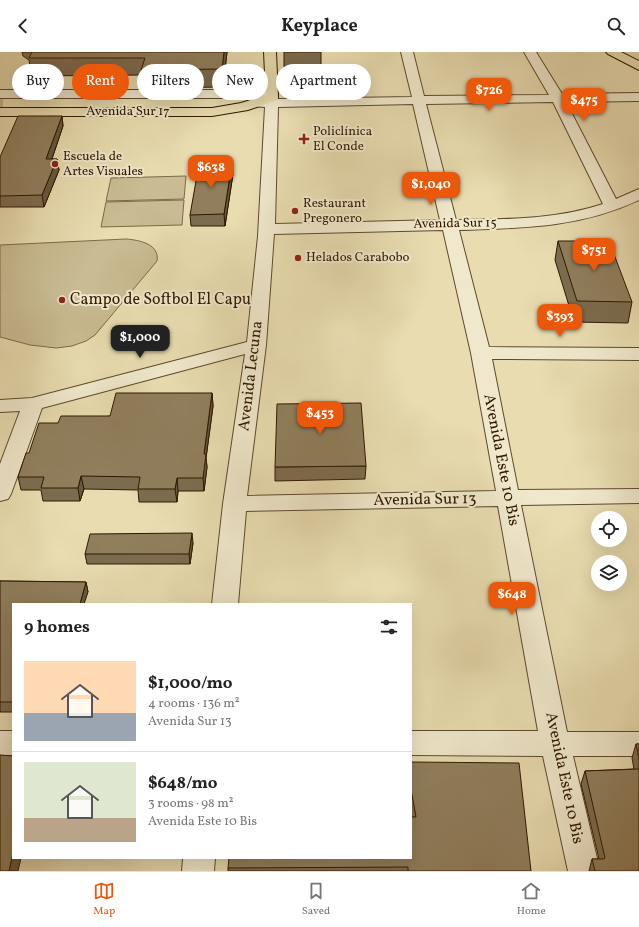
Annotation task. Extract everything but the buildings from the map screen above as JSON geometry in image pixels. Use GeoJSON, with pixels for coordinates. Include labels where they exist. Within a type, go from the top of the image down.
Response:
{"type":"FeatureCollection","features":[{"type":"Feature","properties":{"kind":"main road","name":"Avenida Lecuna"},"geometry":{"type":"LineString","coordinates":[[270,52],[271,98]]}},
{"type":"Feature","properties":{"kind":"main road"},"geometry":{"type":"LineString","coordinates":[[612,52],[639,66]]}},
{"type":"Feature","properties":{"kind":"main road"},"geometry":{"type":"LineString","coordinates":[[212,112],[229,103]]}},
{"type":"Feature","properties":{"kind":"main road","name":"Avenida Sur 17"},"geometry":{"type":"LineString","coordinates":[[1,107],[255,103]]}},
{"type":"Feature","properties":{"kind":"main road","name":"Avenida Sur 17"},"geometry":{"type":"LineString","coordinates":[[1,107],[212,112],[230,110],[255,103]]}},
{"type":"Feature","properties":{"kind":"street","name":"Avenida Este 10 Bis"},"geometry":{"type":"LineString","coordinates":[[407,52],[481,353],[555,743],[584,871]]}},
{"type":"Feature","properties":{"kind":"street"},"geometry":{"type":"LineString","coordinates":[[530,52],[558,99],[612,206]]}},
{"type":"Feature","properties":{"kind":"street","name":"Avenida Sur 17"},"geometry":{"type":"LineString","coordinates":[[255,103],[271,98],[419,100],[639,97]]}},
{"type":"Feature","properties":{"kind":"street"},"geometry":{"type":"LineString","coordinates":[[1,107],[271,98]]}},
{"type":"Feature","properties":{"kind":"street","name":"Avenida Lecuna"},"geometry":{"type":"LineString","coordinates":[[225,603],[256,345],[266,229],[271,98]]}},
{"type":"Feature","properties":{"kind":"street","name":"Avenida Sur 15"},"geometry":{"type":"LineString","coordinates":[[266,229],[534,223],[573,218],[612,206],[639,194]]}},
{"type":"Feature","properties":{"kind":"street"},"geometry":{"type":"LineString","coordinates":[[0,406],[33,404],[256,345]]}},
{"type":"Feature","properties":{"kind":"street"},"geometry":{"type":"LineString","coordinates":[[481,353],[639,354]]}},
{"type":"Feature","properties":{"kind":"street"},"geometry":{"type":"LineString","coordinates":[[0,494],[33,404]]}},
{"type":"Feature","properties":{"kind":"street","name":"Avenida Sur 13"},"geometry":{"type":"LineString","coordinates":[[236,504],[639,496]]}},
{"type":"Feature","properties":{"kind":"street"},"geometry":{"type":"LineString","coordinates":[[0,743],[12,743]]}},
{"type":"Feature","properties":{"kind":"street"},"geometry":{"type":"LineString","coordinates":[[412,743],[639,744]]}},
{"type":"Feature","properties":{"kind":"street"},"geometry":{"type":"LineString","coordinates":[[198,871],[199,859]]}},
{"type":"Feature","properties":{"kind":"shaded area"},"geometry":{"type":"Polygon","coordinates":[[[186,176],[184,199],[106,201],[111,178],[186,176]]]}},
{"type":"Feature","properties":{"kind":"shaded area"},"geometry":{"type":"Polygon","coordinates":[[[184,200],[182,225],[101,227],[106,202],[184,200]]]}},
{"type":"Feature","properties":{"kind":"shaded area","name":"Campo de Softbol El Capu"},"geometry":{"type":"Polygon","coordinates":[[[126,239],[137,240],[148,244],[155,251],[157,261],[95,335],[86,341],[72,346],[56,348],[30,345],[0,337],[0,245],[126,239]]]}},
{"type":"Feature","properties":{"kind":"place","name":"Policlínica El Conde"},"geometry":{"type":"Point","coordinates":[304,139]}},
{"type":"Feature","properties":{"kind":"place","name":"Escuela de Artes Visuales"},"geometry":{"type":"Point","coordinates":[55,164]}},
{"type":"Feature","properties":{"kind":"place","name":"Restaurant Pregonero"},"geometry":{"type":"Point","coordinates":[295,211]}},
{"type":"Feature","properties":{"kind":"place","name":"Helados Carabobo"},"geometry":{"type":"Point","coordinates":[298,258]}},
{"type":"Feature","properties":{"kind":"place","name":"Campo de Softbol El Capu"},"geometry":{"type":"Point","coordinates":[62,300]}}]}
